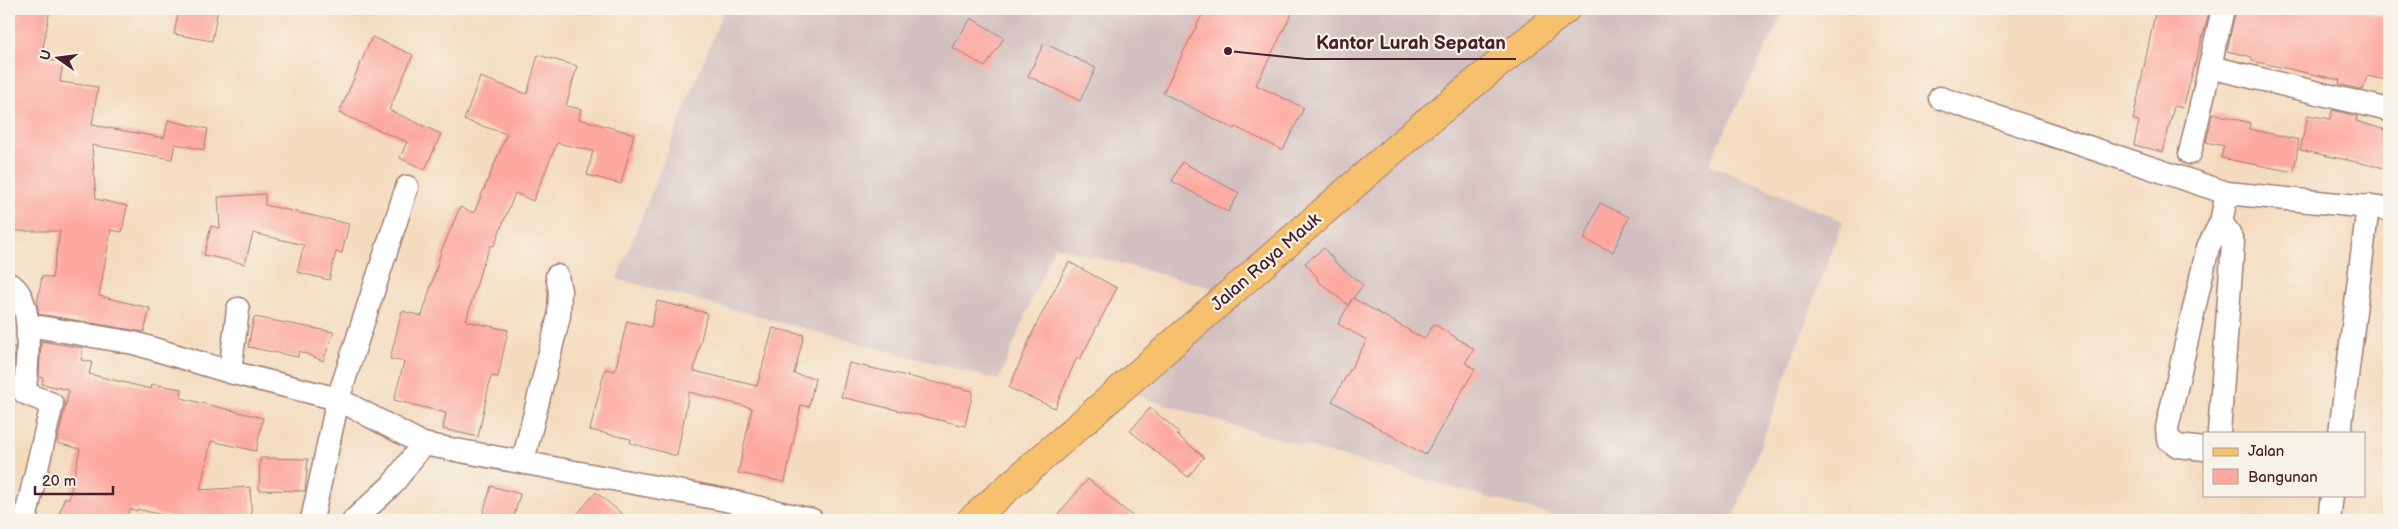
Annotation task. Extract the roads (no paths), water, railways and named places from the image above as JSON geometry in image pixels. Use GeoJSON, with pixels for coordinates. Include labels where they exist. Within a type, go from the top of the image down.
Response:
{"type":"FeatureCollection","features":[{"type":"Feature","properties":{"kind":"main road","name":"Jalan Raya Mauk"},"geometry":{"type":"LineString","coordinates":[[971,520],[1419,128],[1566,9]]}},
{"type":"Feature","properties":{"kind":"street"},"geometry":{"type":"LineString","coordinates":[[2190,153],[2224,9]]}},
{"type":"Feature","properties":{"kind":"street"},"geometry":{"type":"LineString","coordinates":[[2210,67],[2389,110]]}},
{"type":"Feature","properties":{"kind":"street"},"geometry":{"type":"LineString","coordinates":[[1940,98],[2227,193],[2379,207],[2340,432]]}},
{"type":"Feature","properties":{"kind":"street"},"geometry":{"type":"LineString","coordinates":[[312,520],[338,399],[407,187]]}},
{"type":"Feature","properties":{"kind":"street"},"geometry":{"type":"LineString","coordinates":[[2203,449],[2178,446],[2168,439],[2166,428],[2208,246],[2221,222],[2227,193]]}},
{"type":"Feature","properties":{"kind":"street"},"geometry":{"type":"LineString","coordinates":[[2218,432],[2233,244],[2229,233],[2221,222]]}},
{"type":"Feature","properties":{"kind":"street"},"geometry":{"type":"LineString","coordinates":[[523,461],[559,316],[560,291],[557,276]]}},
{"type":"Feature","properties":{"kind":"street"},"geometry":{"type":"LineString","coordinates":[[9,284],[16,288],[21,297],[28,325],[25,393],[52,404],[25,520]]}},
{"type":"Feature","properties":{"kind":"street"},"geometry":{"type":"LineString","coordinates":[[230,372],[238,309]]}},
{"type":"Feature","properties":{"kind":"street"},"geometry":{"type":"LineString","coordinates":[[28,325],[134,343],[230,372],[338,399],[423,444],[726,500],[812,520]]}},
{"type":"Feature","properties":{"kind":"street"},"geometry":{"type":"LineString","coordinates":[[354,520],[392,485],[423,444]]}},
{"type":"Feature","properties":{"kind":"street"},"geometry":{"type":"LineString","coordinates":[[2329,520],[2332,496]]}},
{"type":"Feature","properties":{"kind":"place","name":"Kantor Lurah Sepatan"},"geometry":{"type":"Point","coordinates":[1228,51]}}]}
